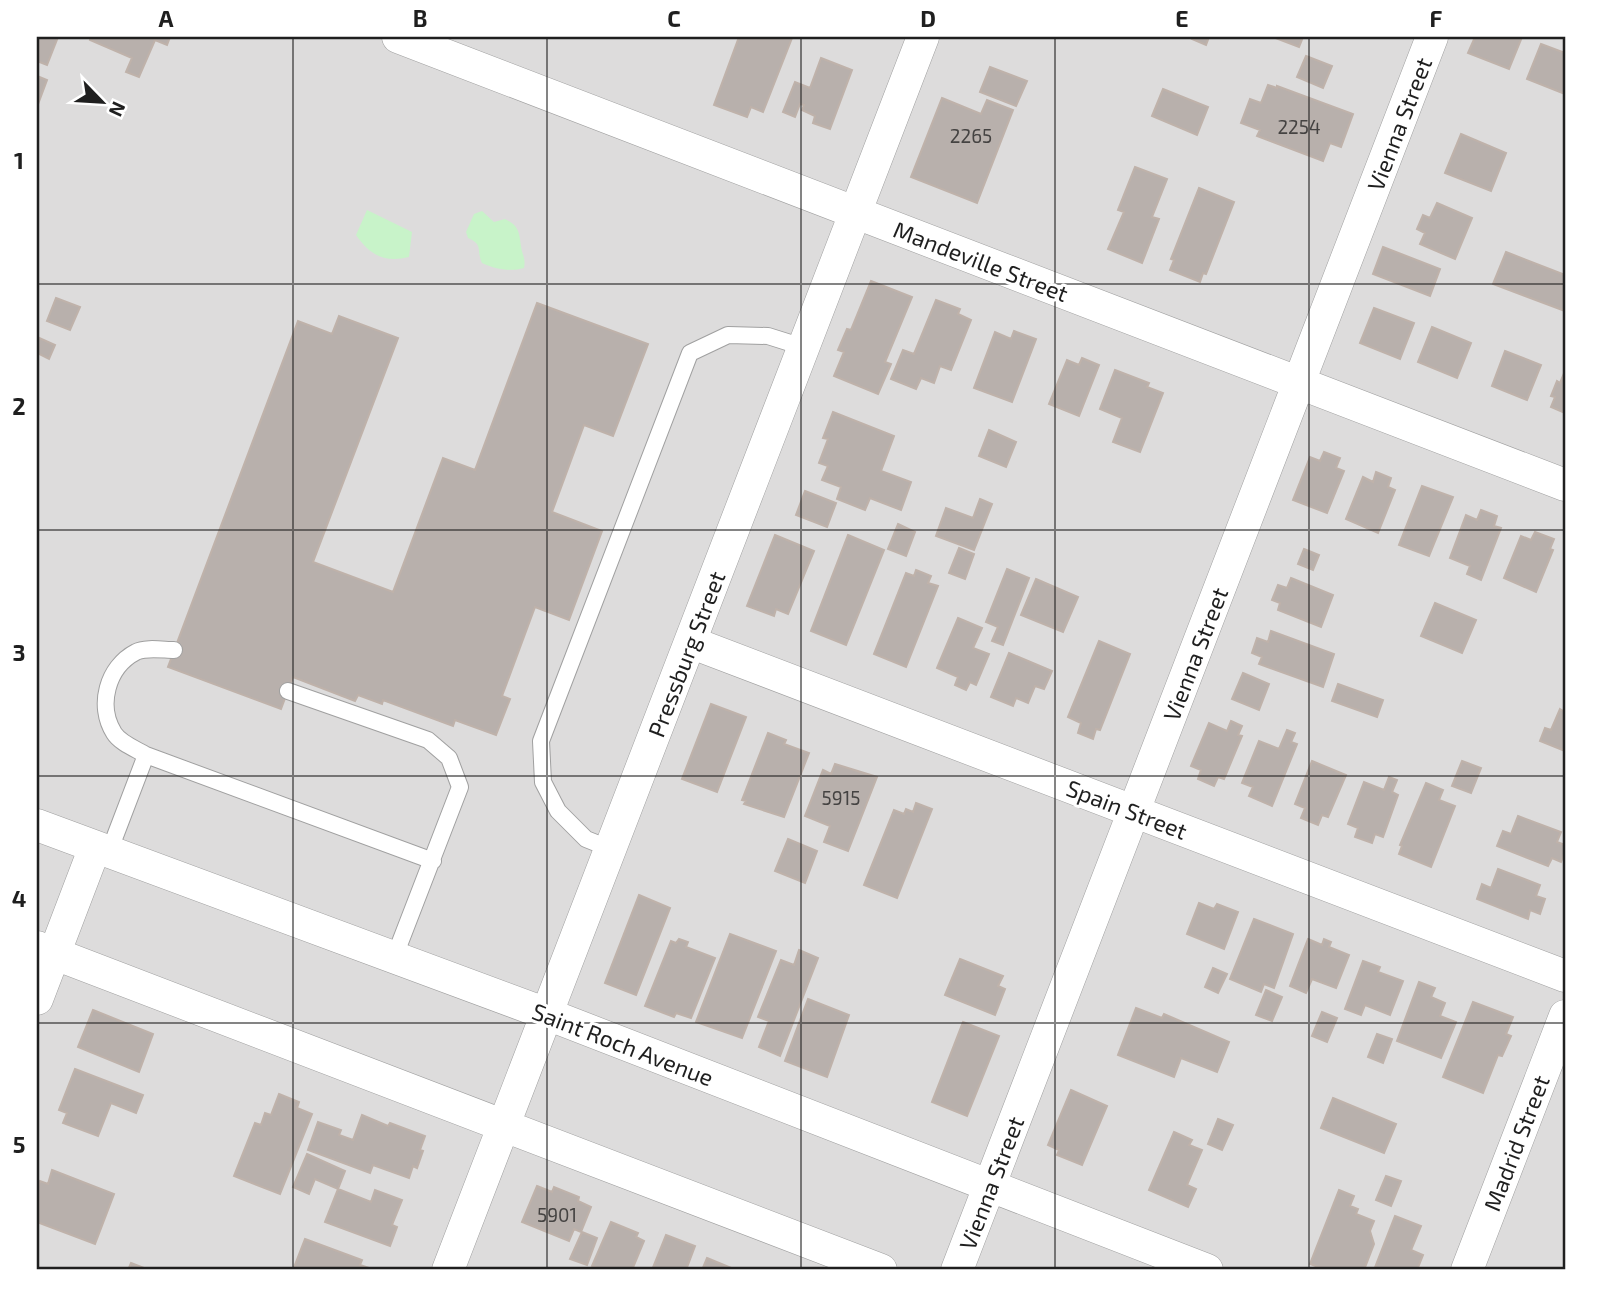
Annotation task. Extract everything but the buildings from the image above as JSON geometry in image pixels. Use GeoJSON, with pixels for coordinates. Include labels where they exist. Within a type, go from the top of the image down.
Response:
{"type":"FeatureCollection","features":[{"type":"Feature","properties":{"kind":"street","name":"Pressburg Street"},"geometry":{"type":"LineString","coordinates":[[448,1270],[923,37]]}},
{"type":"Feature","properties":{"kind":"street","name":"Vienna Street"},"geometry":{"type":"LineString","coordinates":[[957,1270],[1432,37]]}},
{"type":"Feature","properties":{"kind":"street","name":"Mandeville Street"},"geometry":{"type":"LineString","coordinates":[[405,38],[1565,485]]}},
{"type":"Feature","properties":{"kind":"street","name":"Spain Street"},"geometry":{"type":"LineString","coordinates":[[690,642],[1565,975]]}},
{"type":"Feature","properties":{"kind":"street","name":"Saint Roch Avenue"},"geometry":{"type":"LineString","coordinates":[[37,825],[547,1014],[1207,1270]]}},
{"type":"Feature","properties":{"kind":"street"},"geometry":{"type":"LineString","coordinates":[[37,999],[46,950],[102,850]]}},
{"type":"Feature","properties":{"kind":"street"},"geometry":{"type":"LineString","coordinates":[[46,950],[881,1270]]}},
{"type":"Feature","properties":{"kind":"street","name":"Madrid Street"},"geometry":{"type":"LineString","coordinates":[[1467,1270],[1565,1016]]}},
{"type":"Feature","properties":{"kind":"lane"},"geometry":{"type":"LineString","coordinates":[[611,849],[586,839],[558,811],[543,782],[541,741],[690,353],[728,335],[768,336],[803,347]]}},
{"type":"Feature","properties":{"kind":"lane"},"geometry":{"type":"LineString","coordinates":[[174,650],[137,650],[117,668],[105,696],[107,716],[115,736],[146,755],[433,862]]}},
{"type":"Feature","properties":{"kind":"lane"},"geometry":{"type":"LineString","coordinates":[[288,691],[428,740],[449,758],[460,787],[394,958]]}},
{"type":"Feature","properties":{"kind":"lane"},"geometry":{"type":"LineString","coordinates":[[102,850],[146,755]]}},
{"type":"Feature","properties":{"kind":"shaded area"},"geometry":{"type":"Polygon","coordinates":[[[37,37],[1565,37],[1565,1270],[37,1270],[37,37]]]}},
{"type":"Feature","properties":{"kind":"green space"},"geometry":{"type":"Polygon","coordinates":[[[367,210],[412,232],[409,257],[392,259],[378,256],[361,242],[356,235],[367,210]]]}},
{"type":"Feature","properties":{"kind":"green space"},"geometry":{"type":"Polygon","coordinates":[[[482,211],[494,222],[505,219],[516,227],[524,268],[503,269],[482,263],[478,246],[468,238],[466,232],[474,214],[482,211]]]}}]}
